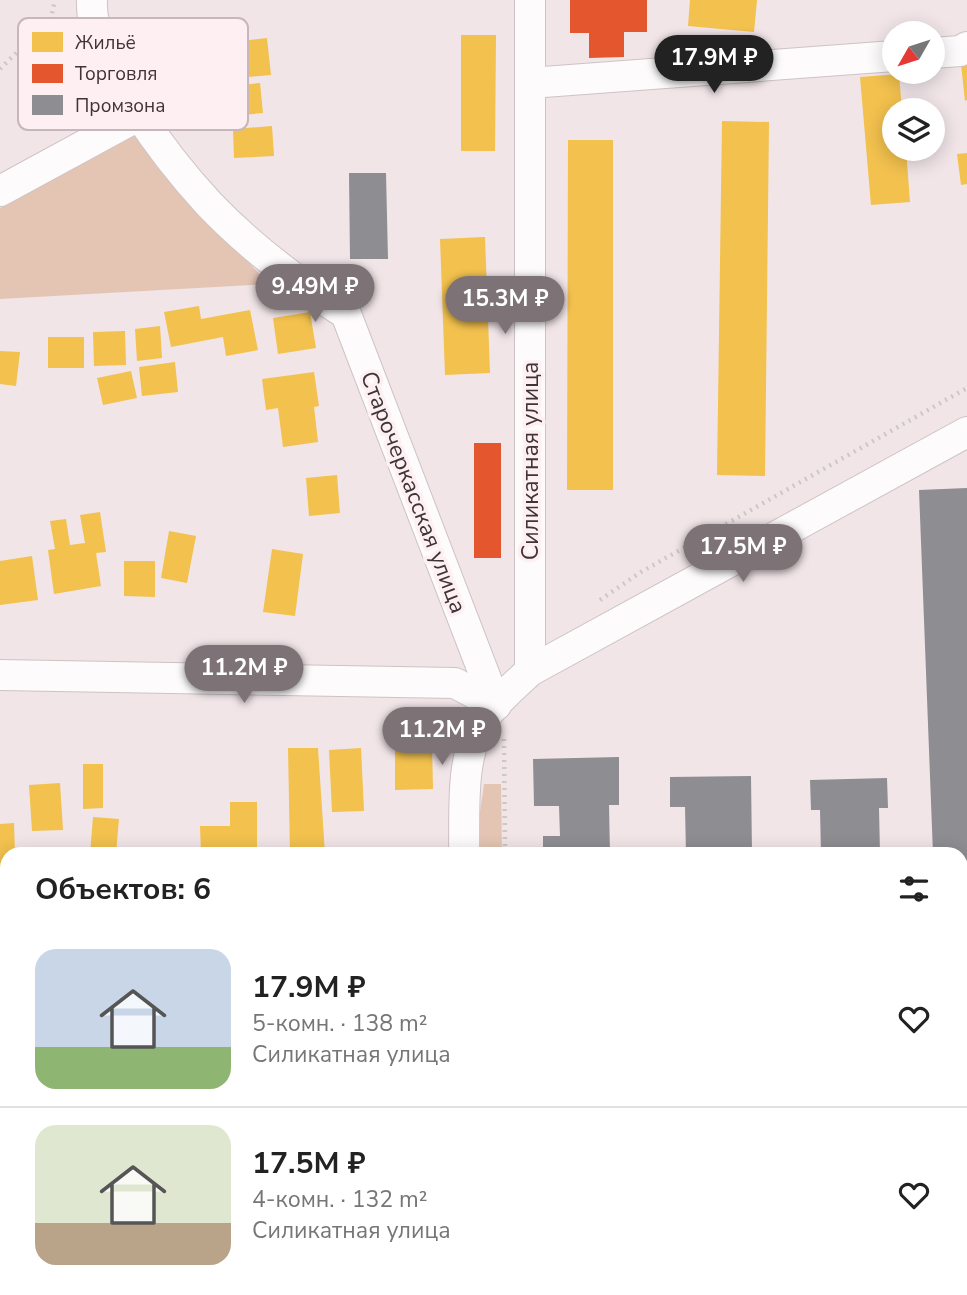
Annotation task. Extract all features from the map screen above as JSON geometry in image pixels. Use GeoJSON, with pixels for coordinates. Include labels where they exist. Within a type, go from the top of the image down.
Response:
{"type":"FeatureCollection","features":[{"type":"Feature","properties":{"kind":"street","name":"Старочеркасская улица"},"geometry":{"type":"LineString","coordinates":[[91,18],[92,0]]}},
{"type":"Feature","properties":{"kind":"street","name":"Силикатная улица"},"geometry":{"type":"LineString","coordinates":[[530,0],[530,671]]}},
{"type":"Feature","properties":{"kind":"street"},"geometry":{"type":"LineString","coordinates":[[945,51],[967,47]]}},
{"type":"Feature","properties":{"kind":"street"},"geometry":{"type":"LineString","coordinates":[[530,83],[882,57]]}},
{"type":"Feature","properties":{"kind":"street"},"geometry":{"type":"LineString","coordinates":[[0,191],[112,130]]}},
{"type":"Feature","properties":{"kind":"street","name":"Старочеркасская улица"},"geometry":{"type":"LineString","coordinates":[[152,130],[209,203],[301,285],[346,314],[489,714]]}},
{"type":"Feature","properties":{"kind":"street"},"geometry":{"type":"LineString","coordinates":[[464,847],[468,762],[489,714],[530,671],[967,432]]}},
{"type":"Feature","properties":{"kind":"street"},"geometry":{"type":"LineString","coordinates":[[0,675],[455,683],[489,714]]}},
{"type":"Feature","properties":{"kind":"path"},"geometry":{"type":"LineString","coordinates":[[51,18],[55,0]]}},
{"type":"Feature","properties":{"kind":"path"},"geometry":{"type":"LineString","coordinates":[[0,69],[18,51]]}},
{"type":"Feature","properties":{"kind":"path"},"geometry":{"type":"LineString","coordinates":[[489,714],[504,738],[505,847]]}},
{"type":"Feature","properties":{"kind":"shaded area"},"geometry":{"type":"Polygon","coordinates":[[[135,133],[268,284],[0,299],[0,208],[135,133]]]}},
{"type":"Feature","properties":{"kind":"shaded area"},"geometry":{"type":"Polygon","coordinates":[[[484,784],[501,784],[502,847],[475,847],[484,784]]]}},
{"type":"Feature","properties":{"kind":"building: Жильё"},"geometry":{"type":"Polygon","coordinates":[[[690,0],[757,0],[754,32],[688,26],[690,0]]]}},
{"type":"Feature","properties":{"kind":"building: Жильё"},"geometry":{"type":"Polygon","coordinates":[[[461,35],[496,35],[495,151],[461,151],[461,35]]]}},
{"type":"Feature","properties":{"kind":"building: Жильё"},"geometry":{"type":"Polygon","coordinates":[[[267,38],[271,75],[248,77],[248,40],[267,38]]]}},
{"type":"Feature","properties":{"kind":"building: Жильё"},"geometry":{"type":"Polygon","coordinates":[[[961,64],[967,64],[965,101],[961,64]]]}},
{"type":"Feature","properties":{"kind":"building: Жильё"},"geometry":{"type":"Polygon","coordinates":[[[882,75],[882,84],[900,84],[901,98],[882,98],[882,161],[907,161],[910,202],[871,205],[860,77],[882,75]]]}},
{"type":"Feature","properties":{"kind":"building: Жильё"},"geometry":{"type":"Polygon","coordinates":[[[260,83],[263,113],[248,114],[248,84],[260,83]]]}},
{"type":"Feature","properties":{"kind":"building: Жильё"},"geometry":{"type":"Polygon","coordinates":[[[722,121],[769,122],[765,476],[717,475],[722,121]]]}},
{"type":"Feature","properties":{"kind":"building: Жильё"},"geometry":{"type":"Polygon","coordinates":[[[272,126],[274,156],[234,158],[233,130],[248,130],[248,128],[272,126]]]}},
{"type":"Feature","properties":{"kind":"building: Жильё"},"geometry":{"type":"Polygon","coordinates":[[[568,140],[613,140],[613,490],[567,490],[568,140]]]}},
{"type":"Feature","properties":{"kind":"building: Жильё"},"geometry":{"type":"Polygon","coordinates":[[[967,153],[967,184],[961,185],[957,154],[967,153]]]}},
{"type":"Feature","properties":{"kind":"building: Жильё"},"geometry":{"type":"Polygon","coordinates":[[[485,237],[490,373],[445,375],[440,239],[485,237]]]}},
{"type":"Feature","properties":{"kind":"building: Жильё"},"geometry":{"type":"Polygon","coordinates":[[[199,306],[201,319],[250,310],[258,350],[226,356],[223,337],[171,347],[164,312],[199,306]]]}},
{"type":"Feature","properties":{"kind":"building: Жильё"},"geometry":{"type":"Polygon","coordinates":[[[310,312],[316,348],[278,354],[273,318],[310,312]]]}},
{"type":"Feature","properties":{"kind":"building: Жильё"},"geometry":{"type":"Polygon","coordinates":[[[160,326],[162,358],[137,361],[135,329],[160,326]]]}},
{"type":"Feature","properties":{"kind":"building: Жильё"},"geometry":{"type":"Polygon","coordinates":[[[125,331],[126,365],[94,366],[93,332],[125,331]]]}},
{"type":"Feature","properties":{"kind":"building: Жильё"},"geometry":{"type":"Polygon","coordinates":[[[48,337],[84,337],[84,368],[48,368],[48,337]]]}},
{"type":"Feature","properties":{"kind":"building: Жильё"},"geometry":{"type":"Polygon","coordinates":[[[0,351],[20,352],[16,386],[0,384],[0,351]]]}},
{"type":"Feature","properties":{"kind":"building: Жильё"},"geometry":{"type":"Polygon","coordinates":[[[175,362],[178,392],[142,396],[139,367],[175,362]]]}},
{"type":"Feature","properties":{"kind":"building: Жильё"},"geometry":{"type":"Polygon","coordinates":[[[131,371],[137,398],[103,405],[97,378],[131,371]]]}},
{"type":"Feature","properties":{"kind":"building: Жильё"},"geometry":{"type":"Polygon","coordinates":[[[314,372],[319,406],[314,407],[318,442],[283,447],[278,408],[266,410],[262,379],[314,372]]]}},
{"type":"Feature","properties":{"kind":"building: Жильё"},"geometry":{"type":"Polygon","coordinates":[[[337,475],[340,513],[309,516],[306,478],[337,475]]]}},
{"type":"Feature","properties":{"kind":"building: Жильё"},"geometry":{"type":"Polygon","coordinates":[[[100,512],[106,552],[96,553],[101,586],[54,594],[48,550],[55,549],[50,521],[66,519],[70,545],[85,543],[80,515],[100,512]]]}},
{"type":"Feature","properties":{"kind":"building: Жильё"},"geometry":{"type":"Polygon","coordinates":[[[169,531],[196,536],[187,583],[161,578],[169,531]]]}},
{"type":"Feature","properties":{"kind":"building: Жильё"},"geometry":{"type":"Polygon","coordinates":[[[272,549],[303,554],[295,616],[263,612],[272,549]]]}},
{"type":"Feature","properties":{"kind":"building: Жильё"},"geometry":{"type":"Polygon","coordinates":[[[32,556],[38,600],[0,605],[0,561],[32,556]]]}},
{"type":"Feature","properties":{"kind":"building: Жильё"},"geometry":{"type":"Polygon","coordinates":[[[124,561],[155,561],[155,597],[124,596],[124,561]]]}},
{"type":"Feature","properties":{"kind":"building: Жильё"},"geometry":{"type":"Polygon","coordinates":[[[432,744],[433,789],[395,790],[395,745],[432,744]]]}},
{"type":"Feature","properties":{"kind":"building: Жильё"},"geometry":{"type":"Polygon","coordinates":[[[288,748],[318,748],[325,847],[290,847],[288,748]]]}},
{"type":"Feature","properties":{"kind":"building: Жильё"},"geometry":{"type":"Polygon","coordinates":[[[361,748],[364,811],[332,812],[329,750],[361,748]]]}},
{"type":"Feature","properties":{"kind":"building: Жильё"},"geometry":{"type":"Polygon","coordinates":[[[83,764],[103,764],[103,808],[83,809],[83,764]]]}},
{"type":"Feature","properties":{"kind":"building: Жильё"},"geometry":{"type":"Polygon","coordinates":[[[60,783],[63,830],[32,831],[29,785],[60,783]]]}},
{"type":"Feature","properties":{"kind":"building: Жильё"},"geometry":{"type":"Polygon","coordinates":[[[230,802],[257,802],[257,847],[201,847],[200,826],[230,826],[230,802]]]}},
{"type":"Feature","properties":{"kind":"building: Жильё"},"geometry":{"type":"Polygon","coordinates":[[[93,817],[119,819],[117,847],[91,847],[93,817]]]}},
{"type":"Feature","properties":{"kind":"building: Жильё"},"geometry":{"type":"Polygon","coordinates":[[[14,823],[15,847],[0,847],[0,824],[14,823]]]}},
{"type":"Feature","properties":{"kind":"building: Торговля"},"geometry":{"type":"Polygon","coordinates":[[[570,0],[647,0],[647,32],[624,32],[624,57],[589,58],[589,33],[570,33],[570,0]]]}},
{"type":"Feature","properties":{"kind":"building: Торговля"},"geometry":{"type":"Polygon","coordinates":[[[474,443],[501,443],[501,558],[474,558],[474,443]]]}},
{"type":"Feature","properties":{"kind":"building: Промзона"},"geometry":{"type":"Polygon","coordinates":[[[349,173],[386,173],[388,259],[350,259],[349,173]]]}},
{"type":"Feature","properties":{"kind":"building: Промзона"},"geometry":{"type":"Polygon","coordinates":[[[967,488],[967,847],[933,847],[919,490],[967,488]]]}},
{"type":"Feature","properties":{"kind":"building: Промзона"},"geometry":{"type":"Polygon","coordinates":[[[619,757],[619,805],[609,805],[610,847],[543,847],[543,836],[560,836],[559,806],[534,806],[533,759],[619,757]]]}},
{"type":"Feature","properties":{"kind":"building: Промзона"},"geometry":{"type":"Polygon","coordinates":[[[751,776],[752,847],[686,847],[685,807],[670,807],[670,777],[751,776]]]}},
{"type":"Feature","properties":{"kind":"building: Промзона"},"geometry":{"type":"Polygon","coordinates":[[[887,778],[888,808],[879,808],[880,847],[821,847],[820,810],[811,810],[810,780],[887,778]]]}}]}
